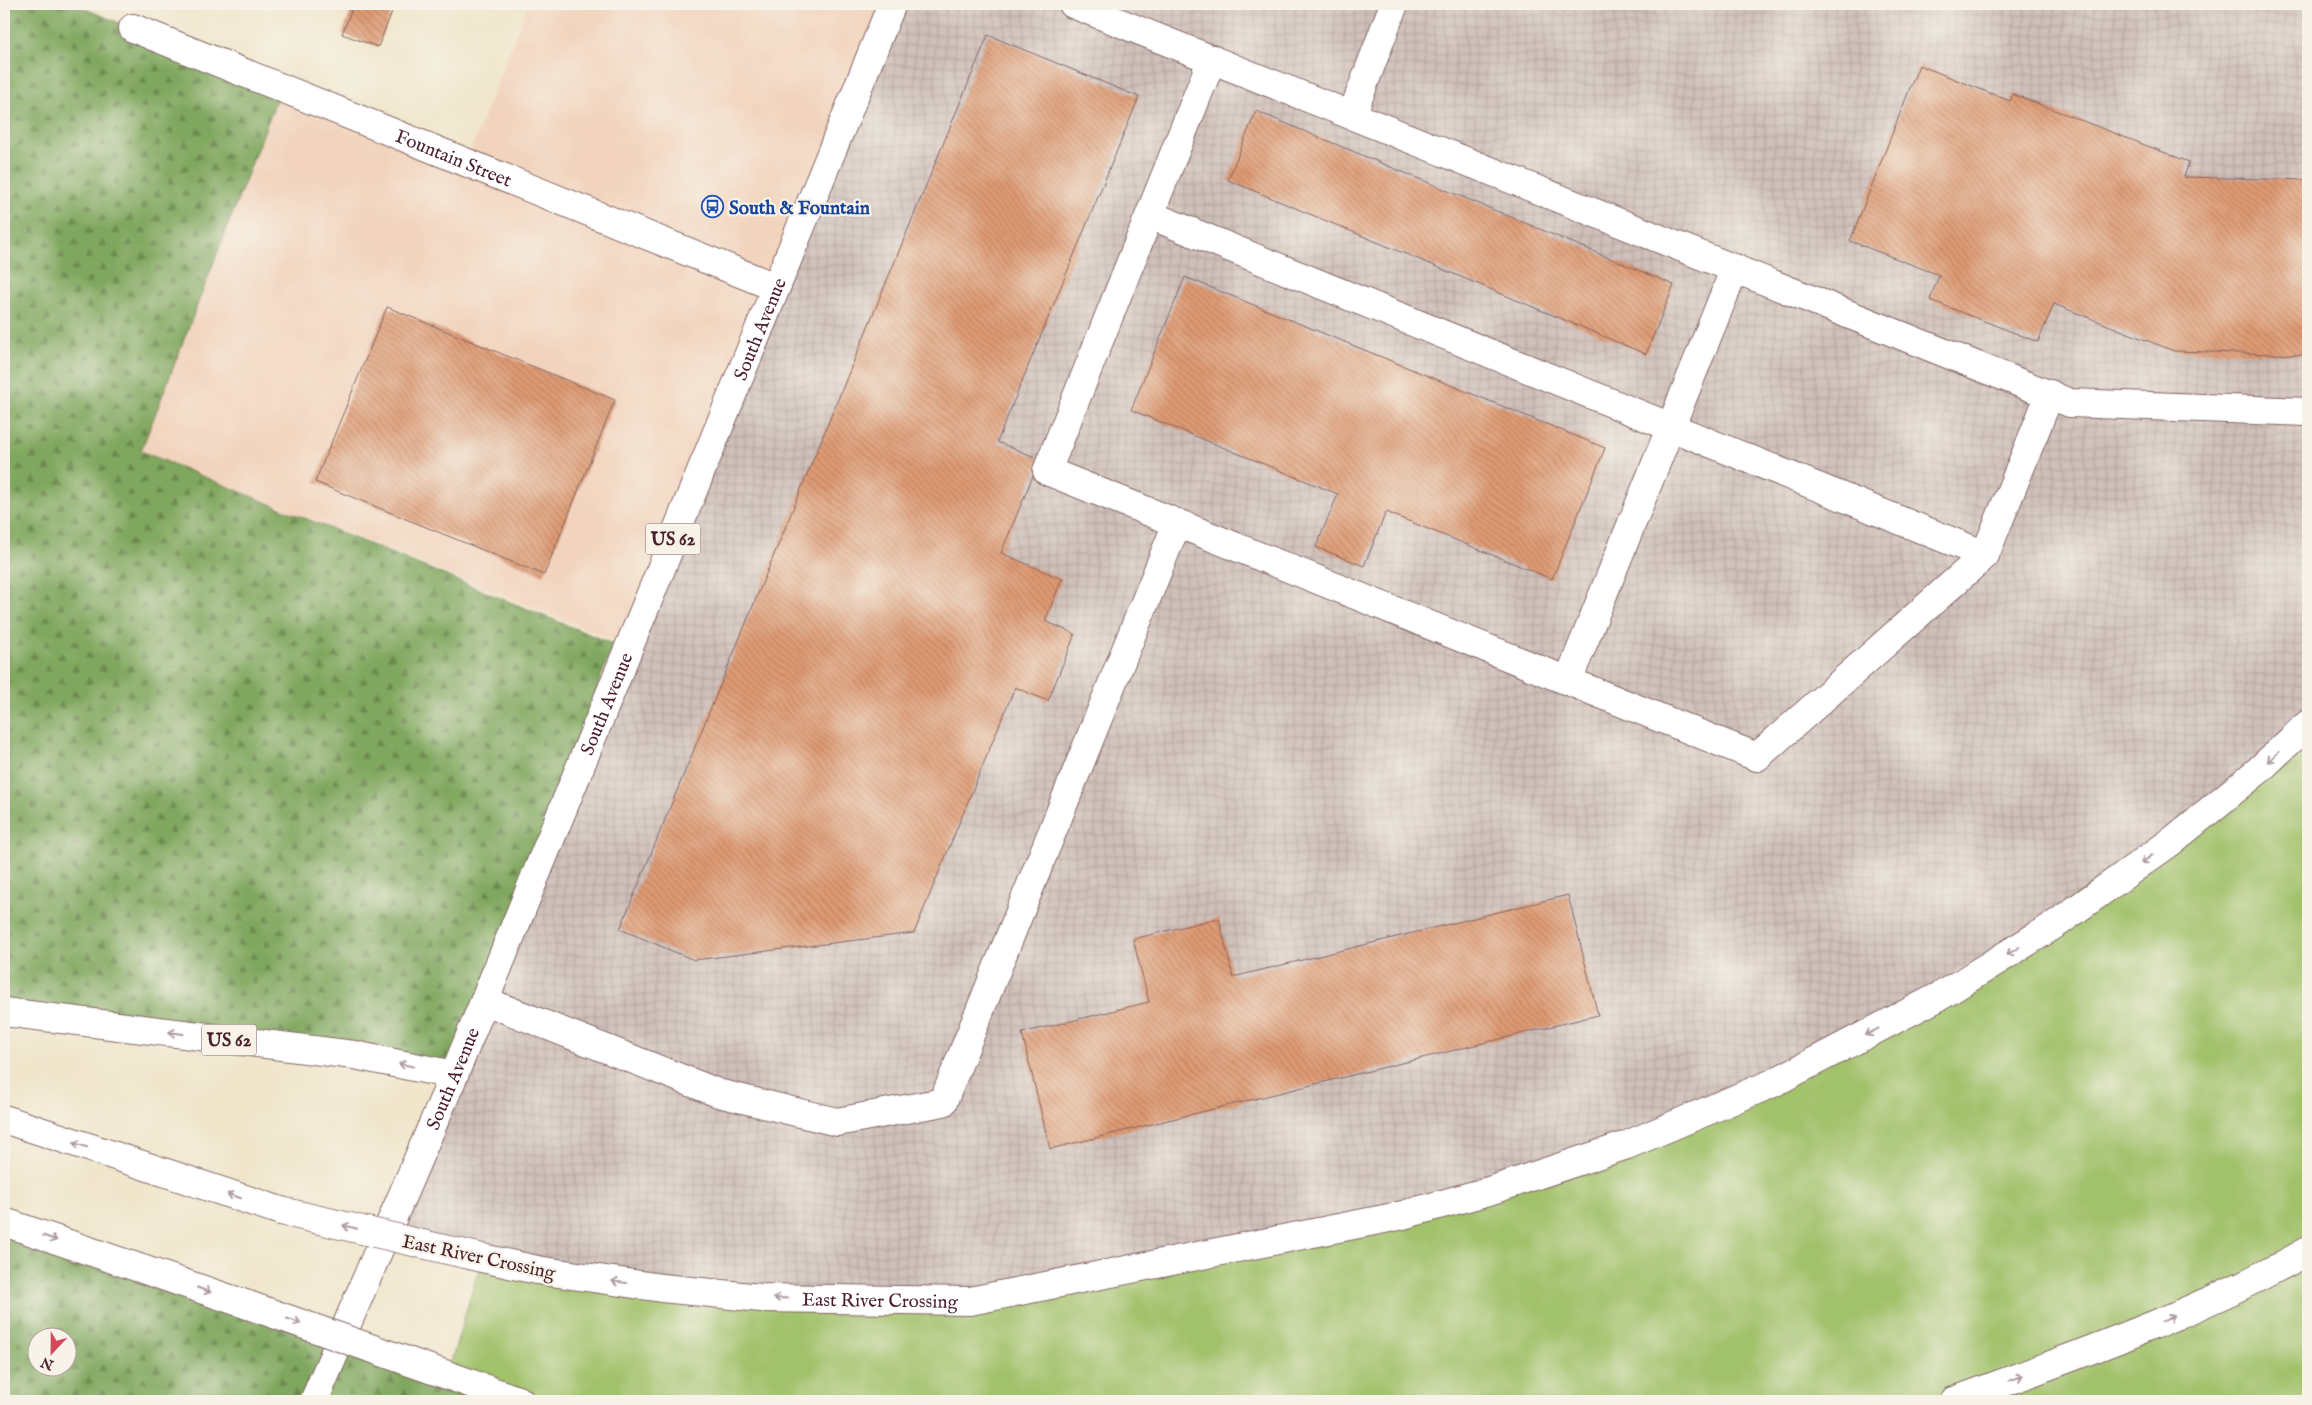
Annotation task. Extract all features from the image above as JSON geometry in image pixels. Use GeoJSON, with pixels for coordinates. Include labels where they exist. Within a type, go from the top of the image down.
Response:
{"type":"FeatureCollection","features":[{"type":"Feature","properties":{"kind":"main road","name":"South Avenue"},"geometry":{"type":"LineString","coordinates":[[314,1401],[485,1000],[892,4]]}},
{"type":"Feature","properties":{"kind":"main road"},"geometry":{"type":"LineString","coordinates":[[1073,4],[1352,114],[2070,403],[2308,412]]}},
{"type":"Feature","properties":{"kind":"main road"},"geometry":{"type":"LineString","coordinates":[[1352,114],[1394,4]]}},
{"type":"Feature","properties":{"kind":"main road","name":"Fountain Street"},"geometry":{"type":"LineString","coordinates":[[133,28],[776,288]]}},
{"type":"Feature","properties":{"kind":"main road"},"geometry":{"type":"LineString","coordinates":[[1212,59],[1047,471],[1757,757],[1984,555],[2050,394]]}},
{"type":"Feature","properties":{"kind":"main road"},"geometry":{"type":"LineString","coordinates":[[1150,215],[1984,555]]}},
{"type":"Feature","properties":{"kind":"main road"},"geometry":{"type":"LineString","coordinates":[[1568,681],[1735,268]]}},
{"type":"Feature","properties":{"kind":"main road"},"geometry":{"type":"LineString","coordinates":[[485,1000],[718,1093],[837,1122],[943,1102],[1177,523]]}},
{"type":"Feature","properties":{"kind":"main road","name":"East River Crossing"},"geometry":{"type":"LineString","coordinates":[[4,1119],[281,1211],[537,1270],[662,1288],[751,1297],[970,1301],[1399,1216],[1489,1191],[1627,1145],[1773,1083],[1942,995],[2056,924],[2172,841],[2258,770],[2308,724]]}},
{"type":"Feature","properties":{"kind":"main road","name":"US 62"},"geometry":{"type":"LineString","coordinates":[[4,1012],[354,1055],[454,1074]]}},
{"type":"Feature","properties":{"kind":"main road"},"geometry":{"type":"LineString","coordinates":[[4,1222],[248,1305],[520,1401]]}},
{"type":"Feature","properties":{"kind":"main road"},"geometry":{"type":"LineString","coordinates":[[1954,1401],[2149,1328],[2267,1274],[2308,1251]]}},
{"type":"Feature","properties":{"kind":"shaded area"},"geometry":{"type":"Polygon","coordinates":[[[528,4],[892,4],[629,646],[141,451],[281,88],[466,162],[528,4]]]}},
{"type":"Feature","properties":{"kind":"shaded area"},"geometry":{"type":"Polygon","coordinates":[[[892,4],[2308,4],[2308,724],[2172,841],[1773,1083],[1489,1191],[970,1301],[761,1298],[385,1236],[892,4]]]}},
{"type":"Feature","properties":{"kind":"green space"},"geometry":{"type":"Polygon","coordinates":[[[4,4],[73,4],[281,88],[141,451],[613,644],[485,1001],[454,1075],[4,1012],[4,4]]]}},
{"type":"Feature","properties":{"kind":"green space"},"geometry":{"type":"Polygon","coordinates":[[[2308,724],[2308,1401],[520,1401],[447,1375],[482,1258],[537,1270],[970,1301],[1399,1216],[1627,1145],[1942,995],[2308,724]]]}},
{"type":"Feature","properties":{"kind":"green space"},"geometry":{"type":"Polygon","coordinates":[[[4,1222],[520,1401],[4,1401],[4,1222]]]}},
{"type":"Feature","properties":{"kind":"building"},"geometry":{"type":"Polygon","coordinates":[[[354,4],[395,4],[378,47],[342,34],[354,4]]]}},
{"type":"Feature","properties":{"kind":"building"},"geometry":{"type":"Polygon","coordinates":[[[988,35],[1139,97],[997,442],[1040,459],[1001,553],[1062,579],[1045,621],[1075,634],[1048,701],[1015,687],[914,933],[694,960],[620,929],[988,35]]]}},
{"type":"Feature","properties":{"kind":"building"},"geometry":{"type":"Polygon","coordinates":[[[1919,65],[2010,101],[2013,94],[2189,162],[2184,177],[2308,180],[2308,355],[2174,351],[2054,304],[2038,342],[1930,300],[1939,275],[1850,241],[1919,65]]]}},
{"type":"Feature","properties":{"kind":"building"},"geometry":{"type":"Polygon","coordinates":[[[1256,111],[1674,285],[1646,354],[1228,180],[1256,111]]]}},
{"type":"Feature","properties":{"kind":"building"},"geometry":{"type":"Polygon","coordinates":[[[1185,277],[1605,448],[1552,579],[1386,512],[1364,566],[1316,547],[1338,494],[1131,410],[1185,277]]]}},
{"type":"Feature","properties":{"kind":"building"},"geometry":{"type":"Polygon","coordinates":[[[387,307],[615,400],[544,575],[315,482],[387,307]]]}},
{"type":"Feature","properties":{"kind":"building"},"geometry":{"type":"Polygon","coordinates":[[[1568,895],[1598,1015],[1050,1149],[1022,1033],[1149,1002],[1133,939],[1219,918],[1233,977],[1568,895]]]}},
{"type":"Feature","properties":{"kind":"place","name":"South & Fountain"},"geometry":{"type":"Point","coordinates":[713,207]}}]}
